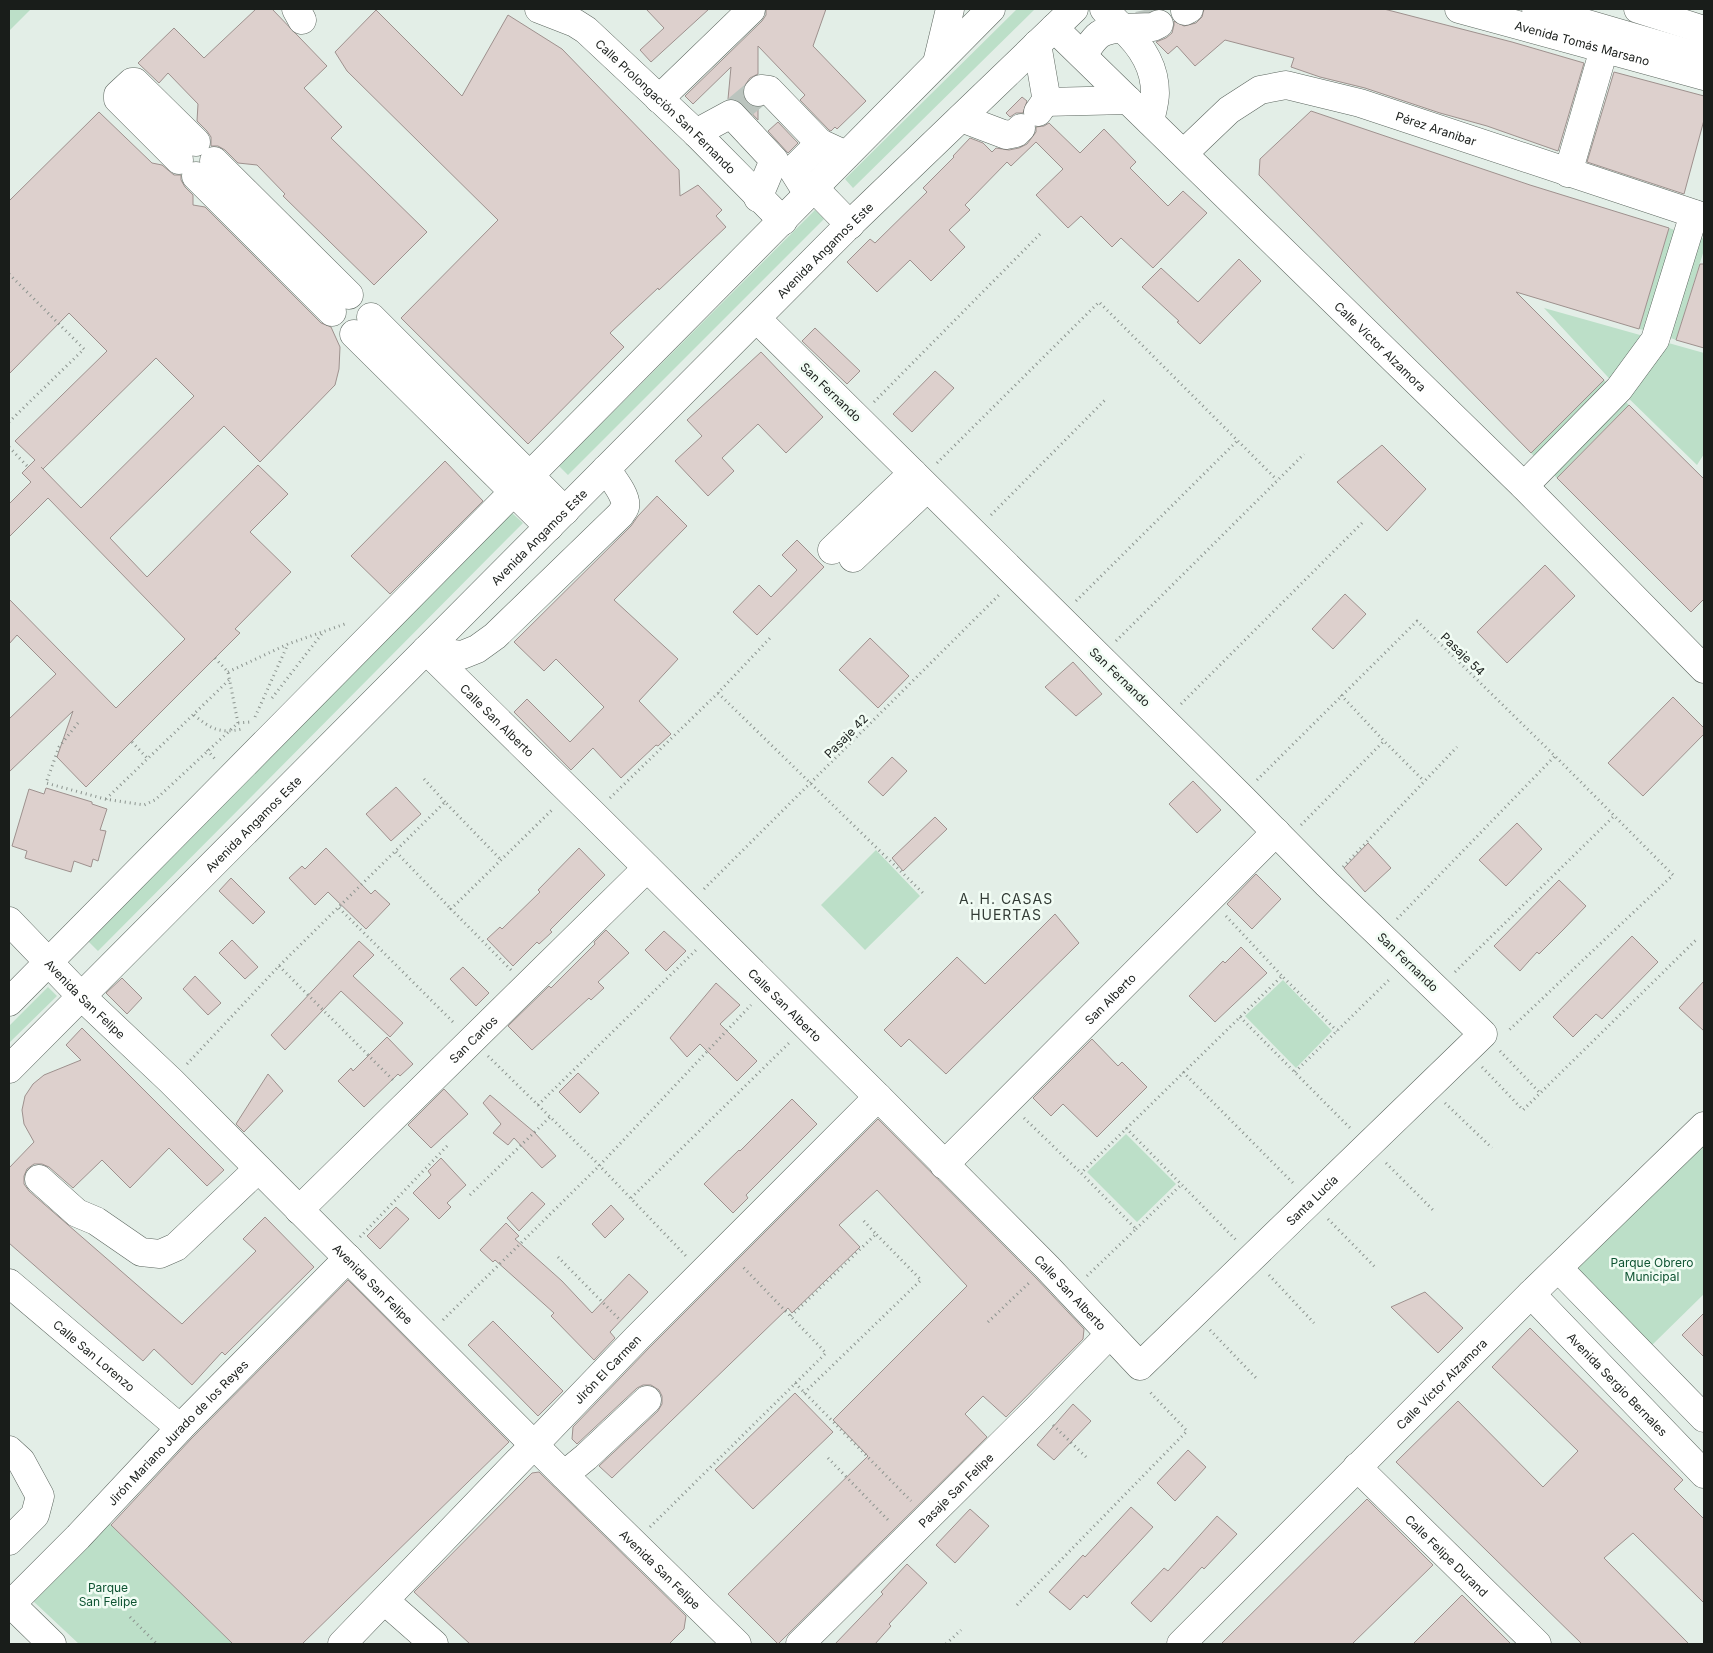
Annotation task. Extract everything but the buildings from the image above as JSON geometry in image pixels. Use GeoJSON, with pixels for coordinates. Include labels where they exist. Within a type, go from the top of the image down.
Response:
{"type":"FeatureCollection","features":[{"type":"Feature","properties":{"kind":"street","name":"Calle Prolongación San Fernando"},"geometry":{"type":"LineString","coordinates":[[538,9],[574,23],[586,30],[696,133],[758,198],[783,221]]}},
{"type":"Feature","properties":{"kind":"street"},"geometry":{"type":"LineString","coordinates":[[937,64],[950,9]]}},
{"type":"Feature","properties":{"kind":"street"},"geometry":{"type":"LineString","coordinates":[[9,1002],[991,9]]}},
{"type":"Feature","properties":{"kind":"street","name":"Avenida Angamos Este"},"geometry":{"type":"LineString","coordinates":[[9,1070],[850,225],[1074,9]]}},
{"type":"Feature","properties":{"kind":"street","name":"Avenida Tomás Marsano"},"geometry":{"type":"LineString","coordinates":[[1459,9],[1704,76]]}},
{"type":"Feature","properties":{"kind":"street"},"geometry":{"type":"LineString","coordinates":[[1536,9],[1704,58]]}},
{"type":"Feature","properties":{"kind":"street"},"geometry":{"type":"LineString","coordinates":[[1638,9],[1704,30]]}},
{"type":"Feature","properties":{"kind":"street"},"geometry":{"type":"LineString","coordinates":[[659,99],[751,10]]}},
{"type":"Feature","properties":{"kind":"street"},"geometry":{"type":"LineString","coordinates":[[1113,18],[1155,25]]}},
{"type":"Feature","properties":{"kind":"street"},"geometry":{"type":"LineString","coordinates":[[1082,55],[1097,35],[1108,30],[1113,18]]}},
{"type":"Feature","properties":{"kind":"street"},"geometry":{"type":"LineString","coordinates":[[1113,18],[1146,54],[1153,74],[1155,94],[1150,120]]}},
{"type":"Feature","properties":{"kind":"street"},"geometry":{"type":"LineString","coordinates":[[961,118],[1006,135],[1016,133],[1035,114],[1046,96],[1046,36]]}},
{"type":"Feature","properties":{"kind":"street","name":"Calle Víctor Alzamora"},"geometry":{"type":"LineString","coordinates":[[1046,36],[1082,55],[1700,657]]}},
{"type":"Feature","properties":{"kind":"street"},"geometry":{"type":"LineString","coordinates":[[1568,173],[1604,49]]}},
{"type":"Feature","properties":{"kind":"street","name":"Pérez Aranibar"},"geometry":{"type":"LineString","coordinates":[[1184,153],[1228,110],[1260,90],[1286,85],[1360,103],[1699,215]]}},
{"type":"Feature","properties":{"kind":"street"},"geometry":{"type":"LineString","coordinates":[[758,92],[761,89],[769,90],[820,143],[846,155]]}},
{"type":"Feature","properties":{"kind":"street"},"geometry":{"type":"LineString","coordinates":[[1035,114],[1128,100]]}},
{"type":"Feature","properties":{"kind":"street"},"geometry":{"type":"LineString","coordinates":[[696,133],[733,113],[783,165],[850,225]]}},
{"type":"Feature","properties":{"kind":"street"},"geometry":{"type":"LineString","coordinates":[[758,198],[783,165],[820,143]]}},
{"type":"Feature","properties":{"kind":"street"},"geometry":{"type":"LineString","coordinates":[[196,160],[341,304]]}},
{"type":"Feature","properties":{"kind":"street"},"geometry":{"type":"LineString","coordinates":[[1524,486],[1619,389],[1656,340],[1699,215]]}},
{"type":"Feature","properties":{"kind":"street","name":"San Fernando"},"geometry":{"type":"LineString","coordinates":[[756,319],[1164,720],[1327,884],[1437,990],[1475,1042]]}},
{"type":"Feature","properties":{"kind":"street"},"geometry":{"type":"LineString","coordinates":[[363,325],[557,519]]}},
{"type":"Feature","properties":{"kind":"street"},"geometry":{"type":"LineString","coordinates":[[426,650],[462,655],[477,649],[495,636],[620,515],[625,507],[625,501],[606,469]]}},
{"type":"Feature","properties":{"kind":"street"},"geometry":{"type":"LineString","coordinates":[[843,554],[920,480]]}},
{"type":"Feature","properties":{"kind":"street","name":"Calle San Alberto"},"geometry":{"type":"LineString","coordinates":[[426,650],[1047,1266],[1140,1366]]}},
{"type":"Feature","properties":{"kind":"street","name":"San Alberto"},"geometry":{"type":"LineString","coordinates":[[944,1165],[1210,899],[1281,837]]}},
{"type":"Feature","properties":{"kind":"street","name":"San Carlos"},"geometry":{"type":"LineString","coordinates":[[299,1210],[647,868]]}},
{"type":"Feature","properties":{"kind":"street","name":"Avenida San Felipe"},"geometry":{"type":"LineString","coordinates":[[9,921],[81,996],[171,1081],[634,1543],[721,1639]]}},
{"type":"Feature","properties":{"kind":"street","name":"Santa Lucía"},"geometry":{"type":"LineString","coordinates":[[1140,1366],[1475,1042]]}},
{"type":"Feature","properties":{"kind":"street","name":"Jirón El Carmen"},"geometry":{"type":"LineString","coordinates":[[342,1644],[637,1338],[878,1097]]}},
{"type":"Feature","properties":{"kind":"street","name":"Calle Víctor Alzamora"},"geometry":{"type":"LineString","coordinates":[[1181,1644],[1531,1294],[1704,1126]]}},
{"type":"Feature","properties":{"kind":"street"},"geometry":{"type":"LineString","coordinates":[[39,1179],[77,1213],[96,1221],[141,1252],[160,1254],[176,1247],[258,1169]]}},
{"type":"Feature","properties":{"kind":"street","name":"Jirón Mariano Jurado de los Reyes"},"geometry":{"type":"LineString","coordinates":[[10,1605],[78,1537],[346,1256]]}},
{"type":"Feature","properties":{"kind":"street"},"geometry":{"type":"LineString","coordinates":[[1558,1268],[1704,1418]]}},
{"type":"Feature","properties":{"kind":"street","name":"Calle San Lorenzo"},"geometry":{"type":"LineString","coordinates":[[9,1283],[180,1428]]}},
{"type":"Feature","properties":{"kind":"street","name":"Avenida Sergio Bernales"},"geometry":{"type":"LineString","coordinates":[[1531,1294],[1704,1474]]}},
{"type":"Feature","properties":{"kind":"street","name":"Pasaje San Felipe"},"geometry":{"type":"LineString","coordinates":[[800,1644],[1110,1334]]}},
{"type":"Feature","properties":{"kind":"street"},"geometry":{"type":"LineString","coordinates":[[564,1475],[647,1400]]}},
{"type":"Feature","properties":{"kind":"street"},"geometry":{"type":"LineString","coordinates":[[9,1450],[21,1461],[40,1496],[35,1515],[9,1542]]}},
{"type":"Feature","properties":{"kind":"street","name":"Calle Felipe Durand"},"geometry":{"type":"LineString","coordinates":[[1357,1467],[1537,1644]]}},
{"type":"Feature","properties":{"kind":"street"},"geometry":{"type":"LineString","coordinates":[[385,1601],[434,1644]]}},
{"type":"Feature","properties":{"kind":"street"},"geometry":{"type":"LineString","coordinates":[[10,1605],[52,1644]]}},
{"type":"Feature","properties":{"kind":"path"},"geometry":{"type":"LineString","coordinates":[[858,418],[1042,232]]}},
{"type":"Feature","properties":{"kind":"path"},"geometry":{"type":"LineString","coordinates":[[9,274],[84,349],[9,422]]}},
{"type":"Feature","properties":{"kind":"path"},"geometry":{"type":"LineString","coordinates":[[920,480],[1100,302],[1276,480]]}},
{"type":"Feature","properties":{"kind":"path"},"geometry":{"type":"LineString","coordinates":[[973,533],[1106,398]]}},
{"type":"Feature","properties":{"kind":"path"},"geometry":{"type":"LineString","coordinates":[[1059,618],[1237,441]]}},
{"type":"Feature","properties":{"kind":"path"},"geometry":{"type":"LineString","coordinates":[[9,447],[28,467]]}},
{"type":"Feature","properties":{"kind":"path"},"geometry":{"type":"LineString","coordinates":[[1100,657],[1304,454]]}},
{"type":"Feature","properties":{"kind":"path"},"geometry":{"type":"LineString","coordinates":[[1164,720],[1362,523]]}},
{"type":"Feature","properties":{"kind":"path","name":"Pasaje 42"},"geometry":{"type":"LineString","coordinates":[[686,907],[1017,577]]}},
{"type":"Feature","properties":{"kind":"path","name":"Pasaje 54"},"geometry":{"type":"LineString","coordinates":[[1243,799],[1256,781],[1417,622],[1673,874],[1499,1040],[1475,1042]]}},
{"type":"Feature","properties":{"kind":"path"},"geometry":{"type":"LineString","coordinates":[[228,672],[288,644],[344,624]]}},
{"type":"Feature","properties":{"kind":"path"},"geometry":{"type":"LineString","coordinates":[[271,699],[324,632]]}},
{"type":"Feature","properties":{"kind":"path"},"geometry":{"type":"LineString","coordinates":[[593,814],[718,693],[770,638]]}},
{"type":"Feature","properties":{"kind":"path"},"geometry":{"type":"LineString","coordinates":[[252,722],[288,644]]}},
{"type":"Feature","properties":{"kind":"path"},"geometry":{"type":"LineString","coordinates":[[215,658],[228,672],[238,722]]}},
{"type":"Feature","properties":{"kind":"path"},"geometry":{"type":"LineString","coordinates":[[105,799],[230,680]]}},
{"type":"Feature","properties":{"kind":"path"},"geometry":{"type":"LineString","coordinates":[[718,693],[923,893]]}},
{"type":"Feature","properties":{"kind":"path"},"geometry":{"type":"LineString","coordinates":[[1341,695],[1424,781]]}},
{"type":"Feature","properties":{"kind":"path"},"geometry":{"type":"LineString","coordinates":[[194,715],[213,729],[228,733],[245,728],[265,707]]}},
{"type":"Feature","properties":{"kind":"path"},"geometry":{"type":"LineString","coordinates":[[78,723],[59,747],[46,783],[105,799],[144,806],[155,800],[238,722],[252,722]]}},
{"type":"Feature","properties":{"kind":"path"},"geometry":{"type":"LineString","coordinates":[[1281,837],[1384,741]]}},
{"type":"Feature","properties":{"kind":"path"},"geometry":{"type":"LineString","coordinates":[[132,742],[148,759]]}},
{"type":"Feature","properties":{"kind":"path"},"geometry":{"type":"LineString","coordinates":[[1327,884],[1458,747]]}},
{"type":"Feature","properties":{"kind":"path"},"geometry":{"type":"LineString","coordinates":[[207,750],[214,758]]}},
{"type":"Feature","properties":{"kind":"path"},"geometry":{"type":"LineString","coordinates":[[1381,936],[1555,756]]}},
{"type":"Feature","properties":{"kind":"path"},"geometry":{"type":"LineString","coordinates":[[424,779],[502,861]]}},
{"type":"Feature","properties":{"kind":"path"},"geometry":{"type":"LineString","coordinates":[[451,909],[502,861],[570,792]]}},
{"type":"Feature","properties":{"kind":"path"},"geometry":{"type":"LineString","coordinates":[[171,1081],[279,966],[445,802]]}},
{"type":"Feature","properties":{"kind":"path"},"geometry":{"type":"LineString","coordinates":[[1437,990],[1614,816]]}},
{"type":"Feature","properties":{"kind":"path"},"geometry":{"type":"LineString","coordinates":[[396,852],[527,987]]}},
{"type":"Feature","properties":{"kind":"path"},"geometry":{"type":"LineString","coordinates":[[1210,899],[1282,976],[1337,1031]]}},
{"type":"Feature","properties":{"kind":"path"},"geometry":{"type":"LineString","coordinates":[[339,908],[631,1198],[702,1272]]}},
{"type":"Feature","properties":{"kind":"path"},"geometry":{"type":"LineString","coordinates":[[538,1105],[713,934]]}},
{"type":"Feature","properties":{"kind":"path"},"geometry":{"type":"LineString","coordinates":[[1475,1042],[1523,1110],[1698,938]]}},
{"type":"Feature","properties":{"kind":"path"},"geometry":{"type":"LineString","coordinates":[[1295,1072],[1408,962]]}},
{"type":"Feature","properties":{"kind":"path"},"geometry":{"type":"LineString","coordinates":[[279,966],[413,1100]]}},
{"type":"Feature","properties":{"kind":"path"},"geometry":{"type":"LineString","coordinates":[[1081,1173],[1282,976]]}},
{"type":"Feature","properties":{"kind":"path"},"geometry":{"type":"LineString","coordinates":[[426,1336],[599,1166],[767,988]]}},
{"type":"Feature","properties":{"kind":"path"},"geometry":{"type":"LineString","coordinates":[[1240,1017],[1435,1212]]}},
{"type":"Feature","properties":{"kind":"path"},"geometry":{"type":"LineString","coordinates":[[631,1198],[806,1026]]}},
{"type":"Feature","properties":{"kind":"path"},"geometry":{"type":"LineString","coordinates":[[1475,1042],[1540,1092]]}},
{"type":"Feature","properties":{"kind":"path"},"geometry":{"type":"LineString","coordinates":[[1183,1072],[1375,1267]]}},
{"type":"Feature","properties":{"kind":"path"},"geometry":{"type":"LineString","coordinates":[[1429,1087],[1492,1148]]}},
{"type":"Feature","properties":{"kind":"path"},"geometry":{"type":"LineString","coordinates":[[1007,1101],[1136,1229]]}},
{"type":"Feature","properties":{"kind":"path"},"geometry":{"type":"LineString","coordinates":[[470,1195],[550,1117]]}},
{"type":"Feature","properties":{"kind":"path"},"geometry":{"type":"LineString","coordinates":[[1126,1128],[1314,1323]]}},
{"type":"Feature","properties":{"kind":"path"},"geometry":{"type":"LineString","coordinates":[[346,1256],[448,1146]]}},
{"type":"Feature","properties":{"kind":"path"},"geometry":{"type":"LineString","coordinates":[[1070,1292],[1182,1184]]}},
{"type":"Feature","properties":{"kind":"path"},"geometry":{"type":"LineString","coordinates":[[804,1393],[921,1280],[862,1219]]}},
{"type":"Feature","properties":{"kind":"path"},"geometry":{"type":"LineString","coordinates":[[791,1316],[876,1234]]}},
{"type":"Feature","properties":{"kind":"path"},"geometry":{"type":"LineString","coordinates":[[634,1543],[826,1353],[726,1249]]}},
{"type":"Feature","properties":{"kind":"path"},"geometry":{"type":"LineString","coordinates":[[558,1256],[637,1338]]}},
{"type":"Feature","properties":{"kind":"path"},"geometry":{"type":"LineString","coordinates":[[988,1322],[1047,1266]]}},
{"type":"Feature","properties":{"kind":"path"},"geometry":{"type":"LineString","coordinates":[[1194,1313],[1257,1379]]}},
{"type":"Feature","properties":{"kind":"path"},"geometry":{"type":"LineString","coordinates":[[1017,1605],[1187,1431],[1145,1386],[1140,1366]]}},
{"type":"Feature","properties":{"kind":"path"},"geometry":{"type":"LineString","coordinates":[[795,1383],[926,1519]]}},
{"type":"Feature","properties":{"kind":"path"},"geometry":{"type":"LineString","coordinates":[[1037,1409],[1087,1458]]}},
{"type":"Feature","properties":{"kind":"path"},"geometry":{"type":"LineString","coordinates":[[828,1458],[906,1539]]}},
{"type":"Feature","properties":{"kind":"path"},"geometry":{"type":"LineString","coordinates":[[130,1617],[157,1644]]}},
{"type":"Feature","properties":{"kind":"path"},"geometry":{"type":"LineString","coordinates":[[946,1644],[961,1630]]}},
{"type":"Feature","properties":{"kind":"green space"},"geometry":{"type":"Polygon","coordinates":[[[9,9],[31,9],[9,31],[9,9]]]}},
{"type":"Feature","properties":{"kind":"green space"},"geometry":{"type":"Polygon","coordinates":[[[1017,9],[1035,9],[853,188],[845,179],[1017,9]]]}},
{"type":"Feature","properties":{"kind":"green space"},"geometry":{"type":"Polygon","coordinates":[[[815,210],[824,219],[568,475],[559,466],[815,210]]]}},
{"type":"Feature","properties":{"kind":"green space"},"geometry":{"type":"Polygon","coordinates":[[[1669,228],[1678,231],[1648,331],[1639,329],[1669,228]]]}},
{"type":"Feature","properties":{"kind":"green space"},"geometry":{"type":"Polygon","coordinates":[[[1698,237],[1704,239],[1704,250],[1676,340],[1668,337],[1698,237]]]}},
{"type":"Feature","properties":{"kind":"green space"},"geometry":{"type":"Polygon","coordinates":[[[1544,308],[1704,353],[1704,454],[1697,465],[1619,389],[1544,308]]]}},
{"type":"Feature","properties":{"kind":"green space"},"geometry":{"type":"Polygon","coordinates":[[[1604,380],[1610,386],[1537,459],[1531,453],[1604,380]]]}},
{"type":"Feature","properties":{"kind":"green space"},"geometry":{"type":"Polygon","coordinates":[[[1623,399],[1629,405],[1557,478],[1551,472],[1623,399]]]}},
{"type":"Feature","properties":{"kind":"green space"},"geometry":{"type":"Polygon","coordinates":[[[512,513],[523,523],[98,951],[87,940],[512,513]]]}},
{"type":"Feature","properties":{"kind":"green space"},"geometry":{"type":"Polygon","coordinates":[[[876,850],[920,896],[865,950],[821,905],[876,850]]]}},
{"type":"Feature","properties":{"kind":"green space"},"geometry":{"type":"Polygon","coordinates":[[[1283,980],[1332,1031],[1296,1068],[1245,1016],[1283,980]]]}},
{"type":"Feature","properties":{"kind":"green space"},"geometry":{"type":"Polygon","coordinates":[[[48,987],[57,996],[9,1043],[9,1026],[48,987]]]}},
{"type":"Feature","properties":{"kind":"green space"},"geometry":{"type":"Polygon","coordinates":[[[1126,1134],[1176,1184],[1137,1222],[1087,1172],[1126,1134]]]}},
{"type":"Feature","properties":{"kind":"green space","name":"Parque Obrero Municipal"},"geometry":{"type":"Polygon","coordinates":[[[1704,1140],[1704,1294],[1652,1345],[1575,1268],[1704,1140]]]}},
{"type":"Feature","properties":{"kind":"green space","name":"Parque San Felipe"},"geometry":{"type":"Polygon","coordinates":[[[108,1522],[233,1644],[79,1644],[32,1600],[108,1522]]]}},
{"type":"Feature","properties":{"kind":"tunnel"},"geometry":{"type":"LineString","coordinates":[[1149,9],[1152,23]]}},
{"type":"Feature","properties":{"kind":"tunnel"},"geometry":{"type":"LineString","coordinates":[[734,112],[758,92]]}},
{"type":"Feature","properties":{"kind":"district","name":"A. H. CASAS HUERTAS"},"geometry":{"type":"Point","coordinates":[1006,906]}}]}
